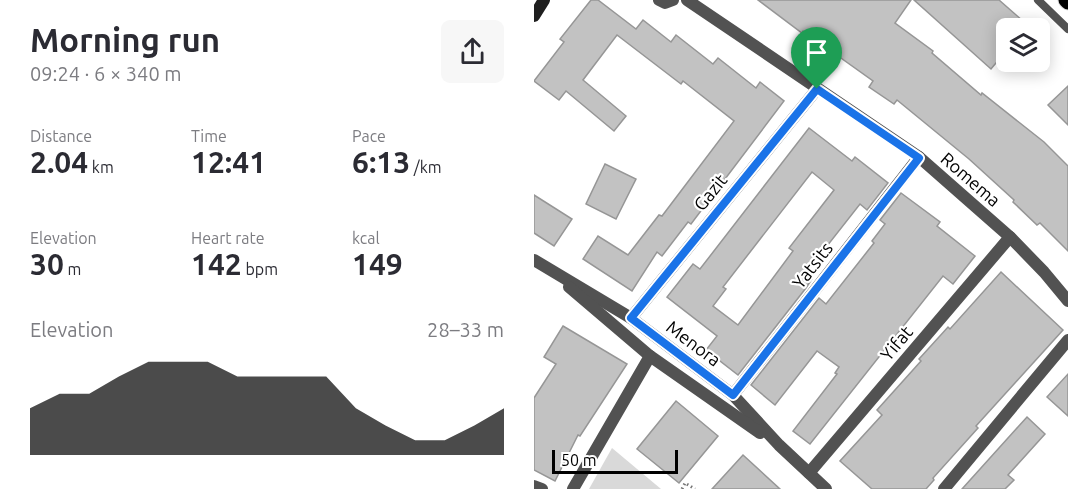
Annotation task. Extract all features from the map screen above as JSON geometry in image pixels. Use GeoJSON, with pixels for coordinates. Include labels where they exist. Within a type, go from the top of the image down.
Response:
{"type":"FeatureCollection","features":[{"type":"Feature","properties":{"kind":"main road"},"geometry":{"type":"LineString","coordinates":[[534,16],[544,0]]}},
{"type":"Feature","properties":{"kind":"street"},"geometry":{"type":"LineString","coordinates":[[659,0],[665,3],[673,0]]}},
{"type":"Feature","properties":{"kind":"street","name":"Romema"},"geometry":{"type":"LineString","coordinates":[[687,0],[919,158],[1010,237],[1068,301]]}},
{"type":"Feature","properties":{"kind":"street","name":"Gazit"},"geometry":{"type":"LineString","coordinates":[[631,318],[817,89]]}},
{"type":"Feature","properties":{"kind":"street","name":"Yatsits"},"geometry":{"type":"LineString","coordinates":[[733,395],[919,158]]}},
{"type":"Feature","properties":{"kind":"street","name":"Yifat"},"geometry":{"type":"LineString","coordinates":[[809,472],[1010,237]]}},
{"type":"Feature","properties":{"kind":"street","name":"Menora"},"geometry":{"type":"LineString","coordinates":[[539,262],[631,318],[733,395],[778,445]]}},
{"type":"Feature","properties":{"kind":"street","name":"Menora"},"geometry":{"type":"LineString","coordinates":[[539,262],[650,356],[778,445],[826,489]]}},
{"type":"Feature","properties":{"kind":"street"},"geometry":{"type":"LineString","coordinates":[[944,489],[1068,340]]}},
{"type":"Feature","properties":{"kind":"street"},"geometry":{"type":"LineString","coordinates":[[573,489],[650,356]]}},
{"type":"Feature","properties":{"kind":"street"},"geometry":{"type":"LineString","coordinates":[[534,486],[542,489]]}},
{"type":"Feature","properties":{"kind":"lane"},"geometry":{"type":"LineString","coordinates":[[1038,0],[1068,29]]}},
{"type":"Feature","properties":{"kind":"path"},"geometry":{"type":"LineString","coordinates":[[682,489],[685,483],[695,489]]}},
{"type":"Feature","properties":{"kind":"shaded area"},"geometry":{"type":"Polygon","coordinates":[[[612,448],[661,489],[589,489],[612,448]]]}},
{"type":"Feature","properties":{"kind":"building"},"geometry":{"type":"Polygon","coordinates":[[[591,0],[598,0],[636,29],[643,20],[671,42],[676,35],[713,64],[718,58],[756,88],[760,82],[784,101],[691,224],[688,222],[662,256],[657,252],[632,291],[583,259],[598,236],[628,255],[659,215],[662,216],[734,121],[683,81],[681,84],[617,35],[583,80],[626,116],[614,131],[566,91],[559,100],[534,81],[564,42],[560,39],[591,0]]]}},
{"type":"Feature","properties":{"kind":"building"},"geometry":{"type":"Polygon","coordinates":[[[758,0],[911,0],[895,23],[933,51],[932,53],[981,95],[982,93],[1044,142],[1068,166],[1068,251],[1040,223],[1037,225],[1013,202],[1014,200],[969,159],[897,100],[894,104],[869,87],[873,81],[758,0]]]}},
{"type":"Feature","properties":{"kind":"building"},"geometry":{"type":"Polygon","coordinates":[[[914,0],[999,0],[1020,18],[996,18],[996,63],[991,69],[914,0]]]}},
{"type":"Feature","properties":{"kind":"building"},"geometry":{"type":"Polygon","coordinates":[[[1068,86],[1068,125],[1048,105],[1068,86]]]}},
{"type":"Feature","properties":{"kind":"building"},"geometry":{"type":"Polygon","coordinates":[[[809,128],[852,161],[855,157],[888,183],[867,210],[860,204],[805,274],[812,279],[738,375],[706,350],[717,336],[667,297],[693,264],[700,269],[809,128]],[[812,172],[723,287],[726,289],[713,306],[738,325],[793,251],[789,248],[834,190],[812,172]]]}},
{"type":"Feature","properties":{"kind":"building"},"geometry":{"type":"Polygon","coordinates":[[[605,164],[636,179],[616,219],[586,204],[605,164]]]}},
{"type":"Feature","properties":{"kind":"building"},"geometry":{"type":"Polygon","coordinates":[[[901,193],[940,222],[937,226],[975,256],[953,284],[943,276],[810,444],[793,431],[837,374],[835,373],[839,367],[817,351],[775,405],[751,385],[819,298],[826,304],[874,243],[872,241],[885,224],[880,220],[901,193]]]}},
{"type":"Feature","properties":{"kind":"building"},"geometry":{"type":"Polygon","coordinates":[[[534,195],[572,219],[554,246],[534,233],[534,195]]]}},
{"type":"Feature","properties":{"kind":"building"},"geometry":{"type":"Polygon","coordinates":[[[1001,272],[1063,330],[976,426],[978,428],[933,478],[934,480],[926,489],[872,489],[840,461],[882,415],[877,410],[921,361],[919,359],[948,327],[950,329],[1001,272]]]}},
{"type":"Feature","properties":{"kind":"building"},"geometry":{"type":"Polygon","coordinates":[[[563,326],[627,364],[580,436],[578,435],[555,481],[534,470],[534,398],[556,364],[544,357],[563,326]]]}},
{"type":"Feature","properties":{"kind":"building"},"geometry":{"type":"Polygon","coordinates":[[[1068,374],[1068,416],[1047,397],[1068,374]]]}},
{"type":"Feature","properties":{"kind":"building"},"geometry":{"type":"Polygon","coordinates":[[[676,401],[718,436],[679,483],[637,449],[676,401]]]}},
{"type":"Feature","properties":{"kind":"building"},"geometry":{"type":"Polygon","coordinates":[[[1027,417],[1045,434],[1008,475],[1014,480],[1005,489],[962,489],[1027,417]]]}},
{"type":"Feature","properties":{"kind":"building"},"geometry":{"type":"Polygon","coordinates":[[[743,455],[780,489],[712,489],[743,455]]]}},
{"type":"Feature","properties":{"kind":"route"},"geometry":{"type":"LineString","coordinates":[[817,89],[919,158],[733,395],[631,318],[817,89]]}}]}
